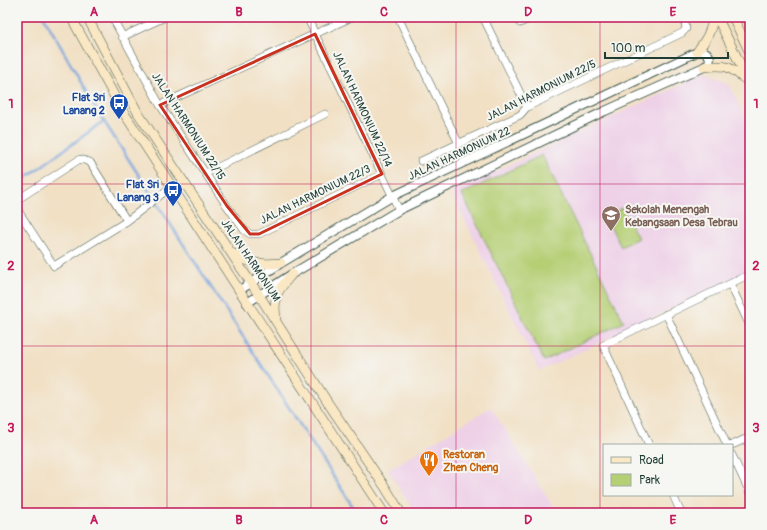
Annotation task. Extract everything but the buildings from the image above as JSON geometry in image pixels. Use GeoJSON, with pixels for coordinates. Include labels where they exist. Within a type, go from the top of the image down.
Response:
{"type":"FeatureCollection","features":[{"type":"Feature","properties":{"kind":"main road"},"geometry":{"type":"LineString","coordinates":[[71,17],[122,110],[384,513]]}},
{"type":"Feature","properties":{"kind":"main road","name":"JALAN HARMONIUM"},"geometry":{"type":"LineString","coordinates":[[87,17],[138,113],[259,295],[328,403],[385,486],[401,513]]}},
{"type":"Feature","properties":{"kind":"main road"},"geometry":{"type":"LineString","coordinates":[[697,52],[708,36],[713,17]]}},
{"type":"Feature","properties":{"kind":"main road"},"geometry":{"type":"LineString","coordinates":[[717,17],[750,84]]}},
{"type":"Feature","properties":{"kind":"main road"},"geometry":{"type":"LineString","coordinates":[[733,17],[747,39],[750,53]]}},
{"type":"Feature","properties":{"kind":"main road"},"geometry":{"type":"LineString","coordinates":[[704,67],[723,66],[731,68],[750,84]]}},
{"type":"Feature","properties":{"kind":"main road"},"geometry":{"type":"LineString","coordinates":[[230,251],[243,260],[253,263],[280,263]]}},
{"type":"Feature","properties":{"kind":"main road"},"geometry":{"type":"LineString","coordinates":[[276,321],[274,300],[280,288],[292,274]]}},
{"type":"Feature","properties":{"kind":"street","name":"JALAN HARMONIUM 22/15"},"geometry":{"type":"LineString","coordinates":[[112,17],[160,105],[244,230],[250,234],[259,234]]}},
{"type":"Feature","properties":{"kind":"street"},"geometry":{"type":"LineString","coordinates":[[122,37],[165,17]]}},
{"type":"Feature","properties":{"kind":"street","name":"JALAN HARMONIUM 22/14"},"geometry":{"type":"LineString","coordinates":[[307,17],[399,210]]}},
{"type":"Feature","properties":{"kind":"street"},"geometry":{"type":"LineString","coordinates":[[160,105],[352,17]]}},
{"type":"Feature","properties":{"kind":"street"},"geometry":{"type":"LineString","coordinates":[[398,17],[458,144]]}},
{"type":"Feature","properties":{"kind":"street"},"geometry":{"type":"LineString","coordinates":[[483,17],[527,108]]}},
{"type":"Feature","properties":{"kind":"street"},"geometry":{"type":"LineString","coordinates":[[520,23],[533,17]]}},
{"type":"Feature","properties":{"kind":"street","name":"JALAN HARMONIUM 22/5"},"geometry":{"type":"LineString","coordinates":[[421,161],[520,115],[527,108],[682,33],[686,29],[684,17]]}},
{"type":"Feature","properties":{"kind":"street"},"geometry":{"type":"LineString","coordinates":[[247,303],[292,274],[399,210],[592,117],[704,67],[709,62],[710,58],[704,51],[697,52]]}},
{"type":"Feature","properties":{"kind":"street","name":"JALAN HARMONIUM 22"},"geometry":{"type":"LineString","coordinates":[[240,290],[280,263],[393,196],[697,52]]}},
{"type":"Feature","properties":{"kind":"street"},"geometry":{"type":"LineString","coordinates":[[206,173],[325,114]]}},
{"type":"Feature","properties":{"kind":"street"},"geometry":{"type":"LineString","coordinates":[[17,200],[80,158],[90,162],[127,221]]}},
{"type":"Feature","properties":{"kind":"street","name":"JALAN HARMONIUM 22/3"},"geometry":{"type":"LineString","coordinates":[[259,234],[382,174]]}},
{"type":"Feature","properties":{"kind":"street"},"geometry":{"type":"LineString","coordinates":[[17,209],[54,266],[127,221],[171,187]]}},
{"type":"Feature","properties":{"kind":"street"},"geometry":{"type":"LineString","coordinates":[[650,444],[602,345],[750,274]]}},
{"type":"Feature","properties":{"kind":"street"},"geometry":{"type":"LineString","coordinates":[[730,284],[750,326]]}},
{"type":"Feature","properties":{"kind":"street"},"geometry":{"type":"LineString","coordinates":[[666,314],[727,444]]}},
{"type":"Feature","properties":{"kind":"street"},"geometry":{"type":"LineString","coordinates":[[733,445],[750,437]]}},
{"type":"Feature","properties":{"kind":"street"},"geometry":{"type":"LineString","coordinates":[[733,457],[750,493]]}},
{"type":"Feature","properties":{"kind":"street"},"geometry":{"type":"LineString","coordinates":[[673,496],[681,513]]}},
{"type":"Feature","properties":{"kind":"highlighted area"},"geometry":{"type":"Polygon","coordinates":[[[315,34],[382,174],[259,234],[250,234],[227,206],[160,105],[315,34]]]}},
{"type":"Feature","properties":{"kind":"shaded area","name":"Sekolah Menengah Kebangsaan Desa Tebrau"},"geometry":{"type":"Polygon","coordinates":[[[704,74],[729,84],[750,127],[750,272],[539,371],[451,192],[704,74]]]}},
{"type":"Feature","properties":{"kind":"shaded area"},"geometry":{"type":"Polygon","coordinates":[[[491,407],[557,513],[415,513],[388,470],[491,407]]]}},
{"type":"Feature","properties":{"kind":"green space"},"geometry":{"type":"Polygon","coordinates":[[[542,155],[624,322],[544,361],[462,194],[542,155]]]}},
{"type":"Feature","properties":{"kind":"green space"},"geometry":{"type":"Polygon","coordinates":[[[622,208],[638,238],[621,247],[605,216],[622,208]]]}},
{"type":"Feature","properties":{"kind":"waterway"},"geometry":{"type":"LineString","coordinates":[[44,17],[96,109],[357,513]]}},
{"type":"Feature","properties":{"kind":"waterway"},"geometry":{"type":"LineString","coordinates":[[17,184],[104,121]]}},
{"type":"Feature","properties":{"kind":"place","name":"Flat Sri Lanang 2"},"geometry":{"type":"Point","coordinates":[119,120]}},
{"type":"Feature","properties":{"kind":"place","name":"Flat Sri Lanang 3"},"geometry":{"type":"Point","coordinates":[173,207]}},
{"type":"Feature","properties":{"kind":"place","name":"Sekolah Menengah Kebangsaan Desa Tebrau"},"geometry":{"type":"Point","coordinates":[611,232]}},
{"type":"Feature","properties":{"kind":"place","name":"Restoran Zhen Cheng"},"geometry":{"type":"Point","coordinates":[429,477]}}]}
